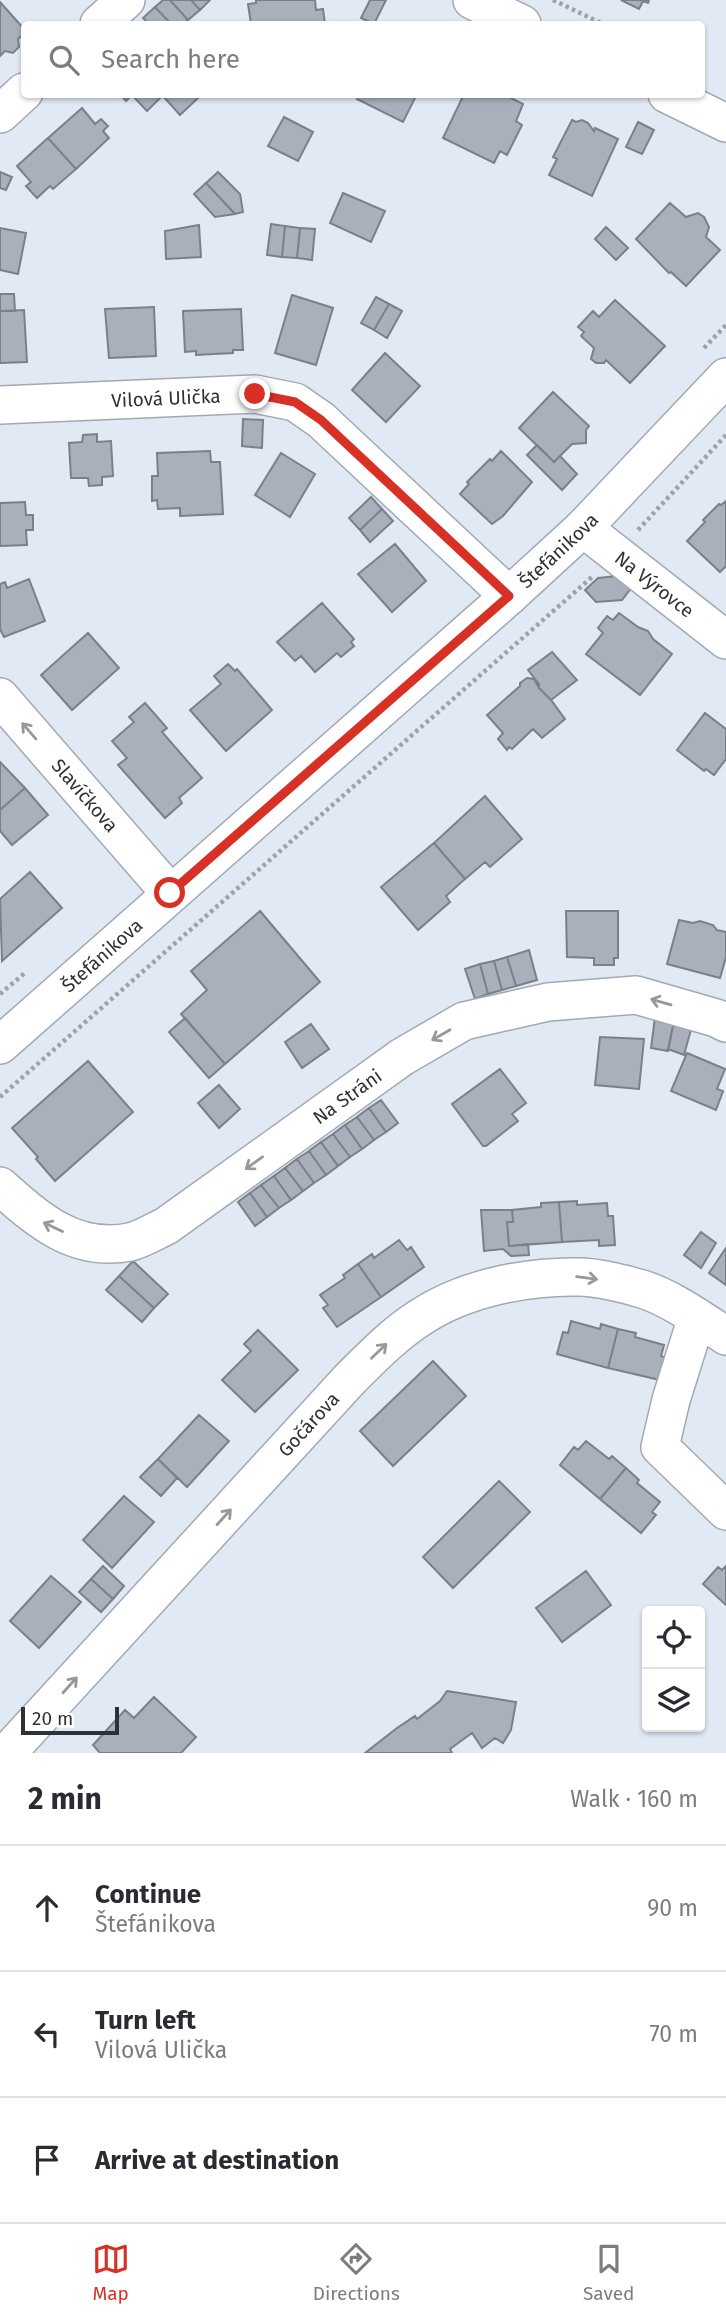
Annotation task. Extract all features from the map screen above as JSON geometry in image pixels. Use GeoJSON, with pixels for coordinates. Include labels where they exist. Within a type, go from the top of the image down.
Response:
{"type":"FeatureCollection","features":[{"type":"Feature","properties":{"kind":"street"},"geometry":{"type":"LineString","coordinates":[[102,21],[126,0]]}},
{"type":"Feature","properties":{"kind":"street"},"geometry":{"type":"LineString","coordinates":[[472,0],[516,21]]}},
{"type":"Feature","properties":{"kind":"street"},"geometry":{"type":"LineString","coordinates":[[0,114],[21,95]]}},
{"type":"Feature","properties":{"kind":"street"},"geometry":{"type":"LineString","coordinates":[[675,98],[726,123]]}},
{"type":"Feature","properties":{"kind":"street","name":"Štefánikova"},"geometry":{"type":"LineString","coordinates":[[0,1045],[583,528],[726,377]]}},
{"type":"Feature","properties":{"kind":"street","name":"Vilová Ulička"},"geometry":{"type":"LineString","coordinates":[[0,405],[255,394],[295,402],[321,420],[509,596]]}},
{"type":"Feature","properties":{"kind":"street","name":"Na Výrovce"},"geometry":{"type":"LineString","coordinates":[[583,528],[726,640]]}},
{"type":"Feature","properties":{"kind":"street","name":"Slavíčkova"},"geometry":{"type":"LineString","coordinates":[[0,697],[170,893]]}},
{"type":"Feature","properties":{"kind":"street","name":"Na Stráni"},"geometry":{"type":"LineString","coordinates":[[0,1186],[39,1221],[87,1243],[131,1242],[166,1226],[402,1057],[464,1021],[548,1002],[636,995],[726,1023]]}},
{"type":"Feature","properties":{"kind":"street","name":"Gočárova"},"geometry":{"type":"LineString","coordinates":[[7,1753],[349,1380],[388,1342],[421,1316],[454,1300],[510,1283],[582,1276],[644,1290],[711,1326],[671,1400],[660,1447],[726,1511]]}},
{"type":"Feature","properties":{"kind":"path"},"geometry":{"type":"LineString","coordinates":[[553,0],[597,21]]}},
{"type":"Feature","properties":{"kind":"path"},"geometry":{"type":"LineString","coordinates":[[633,536],[726,435]]}},
{"type":"Feature","properties":{"kind":"path"},"geometry":{"type":"LineString","coordinates":[[0,1097],[593,576]]}},
{"type":"Feature","properties":{"kind":"building"},"geometry":{"type":"Polygon","coordinates":[[[163,0],[170,0],[188,20],[168,21],[155,7],[163,0]]]}},
{"type":"Feature","properties":{"kind":"building"},"geometry":{"type":"Polygon","coordinates":[[[170,0],[191,0],[200,10],[188,20],[170,0]]]}},
{"type":"Feature","properties":{"kind":"building"},"geometry":{"type":"Polygon","coordinates":[[[191,0],[210,0],[200,10],[191,0]]]}},
{"type":"Feature","properties":{"kind":"building"},"geometry":{"type":"Polygon","coordinates":[[[256,0],[315,0],[316,10],[323,9],[325,21],[251,21],[248,4],[256,3],[256,0]]]}},
{"type":"Feature","properties":{"kind":"building"},"geometry":{"type":"Polygon","coordinates":[[[370,0],[386,0],[376,21],[361,18],[370,0]]]}},
{"type":"Feature","properties":{"kind":"building"},"geometry":{"type":"Polygon","coordinates":[[[621,0],[649,0],[648,3],[643,1],[639,9],[621,0]]]}},
{"type":"Feature","properties":{"kind":"building"},"geometry":{"type":"Polygon","coordinates":[[[0,2],[21,26],[21,36],[18,39],[19,47],[13,53],[5,51],[0,56],[0,2]]]}},
{"type":"Feature","properties":{"kind":"building"},"geometry":{"type":"Polygon","coordinates":[[[155,7],[168,21],[146,21],[143,18],[155,7]]]}},
{"type":"Feature","properties":{"kind":"building"},"geometry":{"type":"Polygon","coordinates":[[[135,98],[160,98],[147,111],[135,98]]]}},
{"type":"Feature","properties":{"kind":"building"},"geometry":{"type":"Polygon","coordinates":[[[165,98],[198,98],[180,115],[165,98]]]}},
{"type":"Feature","properties":{"kind":"building"},"geometry":{"type":"Polygon","coordinates":[[[358,98],[415,98],[403,122],[358,98]]]}},
{"type":"Feature","properties":{"kind":"building"},"geometry":{"type":"Polygon","coordinates":[[[462,98],[511,98],[523,104],[516,121],[522,125],[507,155],[500,151],[494,163],[443,138],[462,98]]]}},
{"type":"Feature","properties":{"kind":"building"},"geometry":{"type":"Polygon","coordinates":[[[82,108],[95,124],[101,119],[108,126],[103,131],[109,138],[76,169],[48,138],[82,108]]]}},
{"type":"Feature","properties":{"kind":"building"},"geometry":{"type":"Polygon","coordinates":[[[284,117],[313,132],[298,161],[268,146],[284,117]]]}},
{"type":"Feature","properties":{"kind":"building"},"geometry":{"type":"Polygon","coordinates":[[[572,120],[582,120],[594,131],[595,128],[618,139],[592,196],[549,175],[557,159],[553,157],[572,120]]]}},
{"type":"Feature","properties":{"kind":"building"},"geometry":{"type":"Polygon","coordinates":[[[638,122],[654,130],[642,154],[626,147],[638,122]]]}},
{"type":"Feature","properties":{"kind":"building"},"geometry":{"type":"Polygon","coordinates":[[[48,138],[76,169],[53,189],[50,186],[37,198],[26,186],[31,182],[17,166],[48,138]]]}},
{"type":"Feature","properties":{"kind":"building"},"geometry":{"type":"Polygon","coordinates":[[[0,172],[12,177],[6,190],[0,188],[0,172]]]}},
{"type":"Feature","properties":{"kind":"building"},"geometry":{"type":"Polygon","coordinates":[[[218,172],[240,194],[243,212],[235,214],[206,183],[218,172]]]}},
{"type":"Feature","properties":{"kind":"building"},"geometry":{"type":"Polygon","coordinates":[[[206,183],[235,214],[215,217],[194,194],[206,183]]]}},
{"type":"Feature","properties":{"kind":"building"},"geometry":{"type":"Polygon","coordinates":[[[343,193],[385,211],[371,242],[330,223],[343,193]]]}},
{"type":"Feature","properties":{"kind":"building"},"geometry":{"type":"Polygon","coordinates":[[[670,203],[686,217],[698,213],[704,217],[709,227],[706,237],[720,250],[686,286],[669,273],[636,239],[670,203]]]}},
{"type":"Feature","properties":{"kind":"building"},"geometry":{"type":"Polygon","coordinates":[[[271,224],[285,226],[282,257],[267,255],[271,224]]]}},
{"type":"Feature","properties":{"kind":"building"},"geometry":{"type":"Polygon","coordinates":[[[199,225],[201,257],[166,259],[165,231],[199,225]]]}},
{"type":"Feature","properties":{"kind":"building"},"geometry":{"type":"Polygon","coordinates":[[[285,226],[300,228],[297,258],[282,257],[285,226]]]}},
{"type":"Feature","properties":{"kind":"building"},"geometry":{"type":"Polygon","coordinates":[[[606,227],[628,248],[616,260],[595,239],[606,227]]]}},
{"type":"Feature","properties":{"kind":"building"},"geometry":{"type":"Polygon","coordinates":[[[0,228],[26,233],[18,274],[0,270],[0,228]]]}},
{"type":"Feature","properties":{"kind":"building"},"geometry":{"type":"Polygon","coordinates":[[[300,228],[315,229],[312,260],[297,258],[300,228]]]}},
{"type":"Feature","properties":{"kind":"building"},"geometry":{"type":"Polygon","coordinates":[[[0,294],[14,294],[15,311],[0,311],[0,294]]]}},
{"type":"Feature","properties":{"kind":"building"},"geometry":{"type":"Polygon","coordinates":[[[292,295],[333,308],[316,365],[275,353],[292,295]]]}},
{"type":"Feature","properties":{"kind":"building"},"geometry":{"type":"Polygon","coordinates":[[[376,297],[389,304],[374,330],[361,323],[376,297]]]}},
{"type":"Feature","properties":{"kind":"building"},"geometry":{"type":"Polygon","coordinates":[[[615,300],[665,346],[630,383],[606,360],[604,363],[596,363],[591,359],[594,348],[581,336],[584,332],[578,327],[593,311],[599,317],[615,300]]]}},
{"type":"Feature","properties":{"kind":"building"},"geometry":{"type":"Polygon","coordinates":[[[389,304],[402,311],[387,338],[374,330],[389,304]]]}},
{"type":"Feature","properties":{"kind":"building"},"geometry":{"type":"Polygon","coordinates":[[[154,307],[156,356],[109,358],[105,309],[154,307]]]}},
{"type":"Feature","properties":{"kind":"building"},"geometry":{"type":"Polygon","coordinates":[[[241,309],[243,350],[196,355],[196,351],[185,352],[183,311],[241,309]]]}},
{"type":"Feature","properties":{"kind":"building"},"geometry":{"type":"Polygon","coordinates":[[[24,310],[27,362],[0,363],[0,311],[24,310]]]}},
{"type":"Feature","properties":{"kind":"building"},"geometry":{"type":"Polygon","coordinates":[[[385,353],[420,386],[386,422],[352,390],[385,353]]]}},
{"type":"Feature","properties":{"kind":"building"},"geometry":{"type":"Polygon","coordinates":[[[553,392],[589,426],[586,430],[586,443],[572,444],[554,462],[519,428],[553,392]]]}},
{"type":"Feature","properties":{"kind":"building"},"geometry":{"type":"Polygon","coordinates":[[[243,419],[263,420],[262,448],[242,446],[243,419]]]}},
{"type":"Feature","properties":{"kind":"building"},"geometry":{"type":"Polygon","coordinates":[[[97,434],[97,442],[111,441],[113,476],[102,477],[102,485],[89,486],[88,478],[71,478],[69,443],[82,442],[83,435],[97,434]]]}},
{"type":"Feature","properties":{"kind":"building"},"geometry":{"type":"Polygon","coordinates":[[[537,445],[554,462],[560,456],[577,474],[562,490],[527,455],[537,445]]]}},
{"type":"Feature","properties":{"kind":"building"},"geometry":{"type":"Polygon","coordinates":[[[210,451],[211,462],[220,462],[223,514],[180,516],[180,508],[158,509],[157,500],[152,501],[152,476],[158,476],[157,453],[210,451]]]}},
{"type":"Feature","properties":{"kind":"building"},"geometry":{"type":"Polygon","coordinates":[[[501,451],[532,482],[503,516],[492,524],[460,494],[469,484],[467,482],[501,451]]]}},
{"type":"Feature","properties":{"kind":"building"},"geometry":{"type":"Polygon","coordinates":[[[281,453],[315,474],[290,517],[255,495],[281,453]]]}},
{"type":"Feature","properties":{"kind":"building"},"geometry":{"type":"Polygon","coordinates":[[[371,497],[382,509],[360,530],[349,518],[371,497]]]}},
{"type":"Feature","properties":{"kind":"building"},"geometry":{"type":"Polygon","coordinates":[[[726,501],[726,566],[720,572],[687,541],[705,522],[703,520],[719,504],[726,501]]]}},
{"type":"Feature","properties":{"kind":"building"},"geometry":{"type":"Polygon","coordinates":[[[25,502],[26,515],[33,515],[33,530],[26,530],[27,545],[0,546],[0,503],[25,502]]]}},
{"type":"Feature","properties":{"kind":"building"},"geometry":{"type":"Polygon","coordinates":[[[382,509],[393,521],[370,542],[360,530],[382,509]]]}},
{"type":"Feature","properties":{"kind":"building"},"geometry":{"type":"Polygon","coordinates":[[[395,544],[426,581],[392,612],[358,574],[395,544]]]}},
{"type":"Feature","properties":{"kind":"building"},"geometry":{"type":"Polygon","coordinates":[[[617,576],[632,587],[622,600],[596,602],[585,590],[598,578],[617,576]]]}},
{"type":"Feature","properties":{"kind":"building"},"geometry":{"type":"Polygon","coordinates":[[[29,579],[45,621],[4,637],[0,629],[0,584],[5,582],[7,588],[29,579]]]}},
{"type":"Feature","properties":{"kind":"building"},"geometry":{"type":"Polygon","coordinates":[[[322,603],[354,639],[351,642],[354,646],[341,657],[337,653],[315,672],[301,656],[295,661],[277,642],[322,603]]]}},
{"type":"Feature","properties":{"kind":"building"},"geometry":{"type":"Polygon","coordinates":[[[619,613],[648,631],[653,639],[672,654],[640,695],[586,654],[603,633],[598,628],[607,616],[613,620],[619,613]]]}},
{"type":"Feature","properties":{"kind":"building"},"geometry":{"type":"Polygon","coordinates":[[[88,633],[119,668],[72,710],[41,675],[88,633]]]}},
{"type":"Feature","properties":{"kind":"building"},"geometry":{"type":"Polygon","coordinates":[[[552,652],[577,680],[551,700],[539,688],[528,670],[552,652]]]}},
{"type":"Feature","properties":{"kind":"building"},"geometry":{"type":"Polygon","coordinates":[[[228,664],[235,671],[237,669],[272,710],[226,751],[190,710],[221,684],[214,676],[228,664]]]}},
{"type":"Feature","properties":{"kind":"building"},"geometry":{"type":"Polygon","coordinates":[[[527,678],[534,679],[565,719],[542,738],[533,729],[512,749],[509,747],[507,750],[498,739],[503,733],[487,715],[527,678]]]}},
{"type":"Feature","properties":{"kind":"building"},"geometry":{"type":"Polygon","coordinates":[[[145,703],[167,728],[162,732],[202,778],[179,798],[182,803],[165,818],[118,765],[127,758],[112,741],[134,722],[129,717],[145,703]]]}},
{"type":"Feature","properties":{"kind":"building"},"geometry":{"type":"Polygon","coordinates":[[[705,713],[726,729],[726,759],[714,775],[706,769],[704,771],[677,750],[705,713]]]}},
{"type":"Feature","properties":{"kind":"building"},"geometry":{"type":"Polygon","coordinates":[[[0,762],[25,788],[0,810],[0,762]]]}},
{"type":"Feature","properties":{"kind":"building"},"geometry":{"type":"Polygon","coordinates":[[[25,788],[48,815],[12,845],[0,831],[0,810],[25,788]]]}},
{"type":"Feature","properties":{"kind":"building"},"geometry":{"type":"Polygon","coordinates":[[[485,796],[522,839],[490,867],[485,862],[465,879],[434,843],[485,796]]]}},
{"type":"Feature","properties":{"kind":"building"},"geometry":{"type":"Polygon","coordinates":[[[434,843],[465,879],[446,896],[450,902],[418,930],[381,887],[434,843]]]}},
{"type":"Feature","properties":{"kind":"building"},"geometry":{"type":"Polygon","coordinates":[[[30,872],[62,908],[2,961],[0,899],[30,872]]]}},
{"type":"Feature","properties":{"kind":"building"},"geometry":{"type":"Polygon","coordinates":[[[260,911],[320,982],[225,1064],[181,1014],[207,990],[191,971],[260,911]]]}},
{"type":"Feature","properties":{"kind":"building"},"geometry":{"type":"Polygon","coordinates":[[[566,911],[618,911],[618,958],[614,958],[614,965],[594,965],[594,958],[567,957],[566,911]]]}},
{"type":"Feature","properties":{"kind":"building"},"geometry":{"type":"Polygon","coordinates":[[[679,920],[693,923],[700,921],[726,932],[726,957],[720,978],[667,964],[679,920]]]}},
{"type":"Feature","properties":{"kind":"building"},"geometry":{"type":"Polygon","coordinates":[[[529,950],[537,980],[516,986],[507,957],[529,950]]]}},
{"type":"Feature","properties":{"kind":"building"},"geometry":{"type":"Polygon","coordinates":[[[507,957],[516,986],[502,990],[494,961],[507,957]]]}},
{"type":"Feature","properties":{"kind":"building"},"geometry":{"type":"Polygon","coordinates":[[[494,961],[502,990],[488,994],[480,964],[494,961]]]}},
{"type":"Feature","properties":{"kind":"building"},"geometry":{"type":"Polygon","coordinates":[[[480,964],[488,994],[475,999],[465,969],[480,964]]]}},
{"type":"Feature","properties":{"kind":"building"},"geometry":{"type":"Polygon","coordinates":[[[655,1017],[674,1021],[668,1051],[651,1048],[655,1017]]]}},
{"type":"Feature","properties":{"kind":"building"},"geometry":{"type":"Polygon","coordinates":[[[185,1018],[225,1064],[209,1078],[169,1032],[185,1018]]]}},
{"type":"Feature","properties":{"kind":"building"},"geometry":{"type":"Polygon","coordinates":[[[674,1021],[692,1026],[684,1055],[668,1049],[674,1021]]]}},
{"type":"Feature","properties":{"kind":"building"},"geometry":{"type":"Polygon","coordinates":[[[311,1024],[329,1049],[302,1068],[285,1042],[311,1024]]]}},
{"type":"Feature","properties":{"kind":"building"},"geometry":{"type":"Polygon","coordinates":[[[600,1037],[644,1039],[639,1089],[595,1085],[600,1037]]]}},
{"type":"Feature","properties":{"kind":"building"},"geometry":{"type":"Polygon","coordinates":[[[687,1053],[725,1069],[717,1089],[723,1091],[716,1110],[671,1091],[687,1053]]]}},
{"type":"Feature","properties":{"kind":"building"},"geometry":{"type":"Polygon","coordinates":[[[88,1061],[133,1112],[55,1181],[12,1128],[88,1061]]]}},
{"type":"Feature","properties":{"kind":"building"},"geometry":{"type":"Polygon","coordinates":[[[500,1069],[526,1103],[512,1114],[518,1121],[483,1146],[452,1104],[500,1069]]]}},
{"type":"Feature","properties":{"kind":"building"},"geometry":{"type":"Polygon","coordinates":[[[219,1085],[240,1109],[219,1128],[198,1103],[219,1085]]]}},
{"type":"Feature","properties":{"kind":"building"},"geometry":{"type":"Polygon","coordinates":[[[381,1100],[398,1123],[386,1132],[369,1108],[381,1100]]]}},
{"type":"Feature","properties":{"kind":"building"},"geometry":{"type":"Polygon","coordinates":[[[369,1108],[386,1132],[374,1140],[357,1117],[369,1108]]]}},
{"type":"Feature","properties":{"kind":"building"},"geometry":{"type":"Polygon","coordinates":[[[357,1117],[374,1140],[362,1149],[345,1125],[357,1117]]]}},
{"type":"Feature","properties":{"kind":"building"},"geometry":{"type":"Polygon","coordinates":[[[345,1125],[362,1149],[350,1157],[333,1134],[345,1125]]]}},
{"type":"Feature","properties":{"kind":"building"},"geometry":{"type":"Polygon","coordinates":[[[333,1134],[350,1157],[338,1166],[321,1142],[333,1134]]]}},
{"type":"Feature","properties":{"kind":"building"},"geometry":{"type":"Polygon","coordinates":[[[321,1142],[338,1166],[326,1175],[309,1151],[321,1142]]]}},
{"type":"Feature","properties":{"kind":"building"},"geometry":{"type":"Polygon","coordinates":[[[309,1151],[326,1175],[314,1183],[297,1159],[309,1151]]]}},
{"type":"Feature","properties":{"kind":"building"},"geometry":{"type":"Polygon","coordinates":[[[297,1159],[314,1183],[303,1191],[285,1168],[297,1159]]]}},
{"type":"Feature","properties":{"kind":"building"},"geometry":{"type":"Polygon","coordinates":[[[285,1168],[303,1191],[291,1200],[274,1176],[285,1168]]]}},
{"type":"Feature","properties":{"kind":"building"},"geometry":{"type":"Polygon","coordinates":[[[274,1176],[291,1200],[279,1208],[261,1185],[274,1176]]]}},
{"type":"Feature","properties":{"kind":"building"},"geometry":{"type":"Polygon","coordinates":[[[261,1185],[279,1208],[267,1217],[250,1193],[261,1185]]]}},
{"type":"Feature","properties":{"kind":"building"},"geometry":{"type":"Polygon","coordinates":[[[250,1193],[267,1217],[255,1226],[238,1202],[250,1193]]]}},
{"type":"Feature","properties":{"kind":"building"},"geometry":{"type":"Polygon","coordinates":[[[577,1201],[577,1205],[607,1203],[608,1216],[613,1216],[615,1245],[599,1246],[599,1240],[562,1242],[559,1202],[577,1201]]]}},
{"type":"Feature","properties":{"kind":"building"},"geometry":{"type":"Polygon","coordinates":[[[559,1202],[562,1242],[509,1246],[507,1222],[513,1222],[512,1210],[559,1202]]]}},
{"type":"Feature","properties":{"kind":"building"},"geometry":{"type":"Polygon","coordinates":[[[481,1210],[512,1210],[513,1222],[507,1222],[509,1246],[528,1244],[529,1255],[511,1256],[503,1249],[484,1251],[481,1210]]]}},
{"type":"Feature","properties":{"kind":"building"},"geometry":{"type":"Polygon","coordinates":[[[701,1232],[716,1243],[701,1268],[684,1255],[701,1232]]]}},
{"type":"Feature","properties":{"kind":"building"},"geometry":{"type":"Polygon","coordinates":[[[399,1240],[407,1250],[411,1247],[424,1267],[381,1297],[358,1264],[372,1254],[374,1258],[399,1240]]]}},
{"type":"Feature","properties":{"kind":"building"},"geometry":{"type":"Polygon","coordinates":[[[726,1248],[726,1285],[709,1273],[726,1248]]]}},
{"type":"Feature","properties":{"kind":"building"},"geometry":{"type":"Polygon","coordinates":[[[133,1261],[168,1294],[154,1308],[119,1276],[133,1261]]]}},
{"type":"Feature","properties":{"kind":"building"},"geometry":{"type":"Polygon","coordinates":[[[358,1264],[381,1297],[337,1327],[323,1308],[328,1305],[320,1295],[345,1278],[343,1275],[358,1264]]]}},
{"type":"Feature","properties":{"kind":"building"},"geometry":{"type":"Polygon","coordinates":[[[119,1276],[154,1308],[142,1322],[106,1290],[119,1276]]]}},
{"type":"Feature","properties":{"kind":"building"},"geometry":{"type":"Polygon","coordinates":[[[571,1321],[600,1329],[601,1324],[618,1329],[608,1368],[557,1354],[563,1332],[568,1333],[571,1321]]]}},
{"type":"Feature","properties":{"kind":"building"},"geometry":{"type":"Polygon","coordinates":[[[618,1329],[636,1333],[635,1337],[664,1345],[661,1356],[666,1358],[660,1380],[608,1368],[618,1329]]]}},
{"type":"Feature","properties":{"kind":"building"},"geometry":{"type":"Polygon","coordinates":[[[258,1330],[298,1370],[255,1412],[222,1380],[251,1351],[244,1344],[258,1330]]]}},
{"type":"Feature","properties":{"kind":"building"},"geometry":{"type":"Polygon","coordinates":[[[433,1361],[466,1396],[393,1466],[360,1431],[433,1361]]]}},
{"type":"Feature","properties":{"kind":"building"},"geometry":{"type":"Polygon","coordinates":[[[199,1415],[229,1441],[187,1487],[158,1459],[199,1415]]]}},
{"type":"Feature","properties":{"kind":"building"},"geometry":{"type":"Polygon","coordinates":[[[586,1441],[609,1459],[612,1456],[626,1468],[600,1499],[560,1465],[574,1447],[578,1450],[586,1441]]]}},
{"type":"Feature","properties":{"kind":"building"},"geometry":{"type":"Polygon","coordinates":[[[158,1459],[177,1478],[161,1496],[140,1477],[158,1459]]]}},
{"type":"Feature","properties":{"kind":"building"},"geometry":{"type":"Polygon","coordinates":[[[626,1468],[639,1480],[637,1483],[660,1502],[652,1512],[656,1515],[641,1533],[600,1499],[626,1468]]]}},
{"type":"Feature","properties":{"kind":"building"},"geometry":{"type":"Polygon","coordinates":[[[499,1481],[530,1512],[453,1588],[423,1557],[499,1481]]]}},
{"type":"Feature","properties":{"kind":"building"},"geometry":{"type":"Polygon","coordinates":[[[124,1496],[154,1522],[112,1568],[83,1540],[124,1496]]]}},
{"type":"Feature","properties":{"kind":"building"},"geometry":{"type":"Polygon","coordinates":[[[103,1566],[124,1586],[113,1599],[91,1579],[103,1566]]]}},
{"type":"Feature","properties":{"kind":"building"},"geometry":{"type":"Polygon","coordinates":[[[726,1566],[726,1605],[703,1584],[718,1567],[722,1570],[726,1566]]]}},
{"type":"Feature","properties":{"kind":"building"},"geometry":{"type":"Polygon","coordinates":[[[586,1571],[611,1605],[562,1642],[536,1608],[586,1571]]]}},
{"type":"Feature","properties":{"kind":"building"},"geometry":{"type":"Polygon","coordinates":[[[51,1576],[81,1602],[39,1648],[10,1621],[51,1576]]]}},
{"type":"Feature","properties":{"kind":"building"},"geometry":{"type":"Polygon","coordinates":[[[91,1579],[113,1599],[101,1612],[79,1592],[91,1579]]]}},
{"type":"Feature","properties":{"kind":"building"},"geometry":{"type":"Polygon","coordinates":[[[447,1691],[516,1702],[511,1730],[503,1743],[495,1738],[482,1748],[472,1733],[450,1749],[452,1753],[365,1753],[415,1716],[417,1719],[440,1701],[447,1691]]]}},
{"type":"Feature","properties":{"kind":"building"},"geometry":{"type":"Polygon","coordinates":[[[154,1697],[196,1737],[181,1753],[100,1753],[93,1745],[125,1710],[134,1718],[154,1697]]]}},
{"type":"Feature","properties":{"kind":"route"},"geometry":{"type":"LineString","coordinates":[[170,893],[509,596],[321,420],[295,402],[255,394]]}}]}
